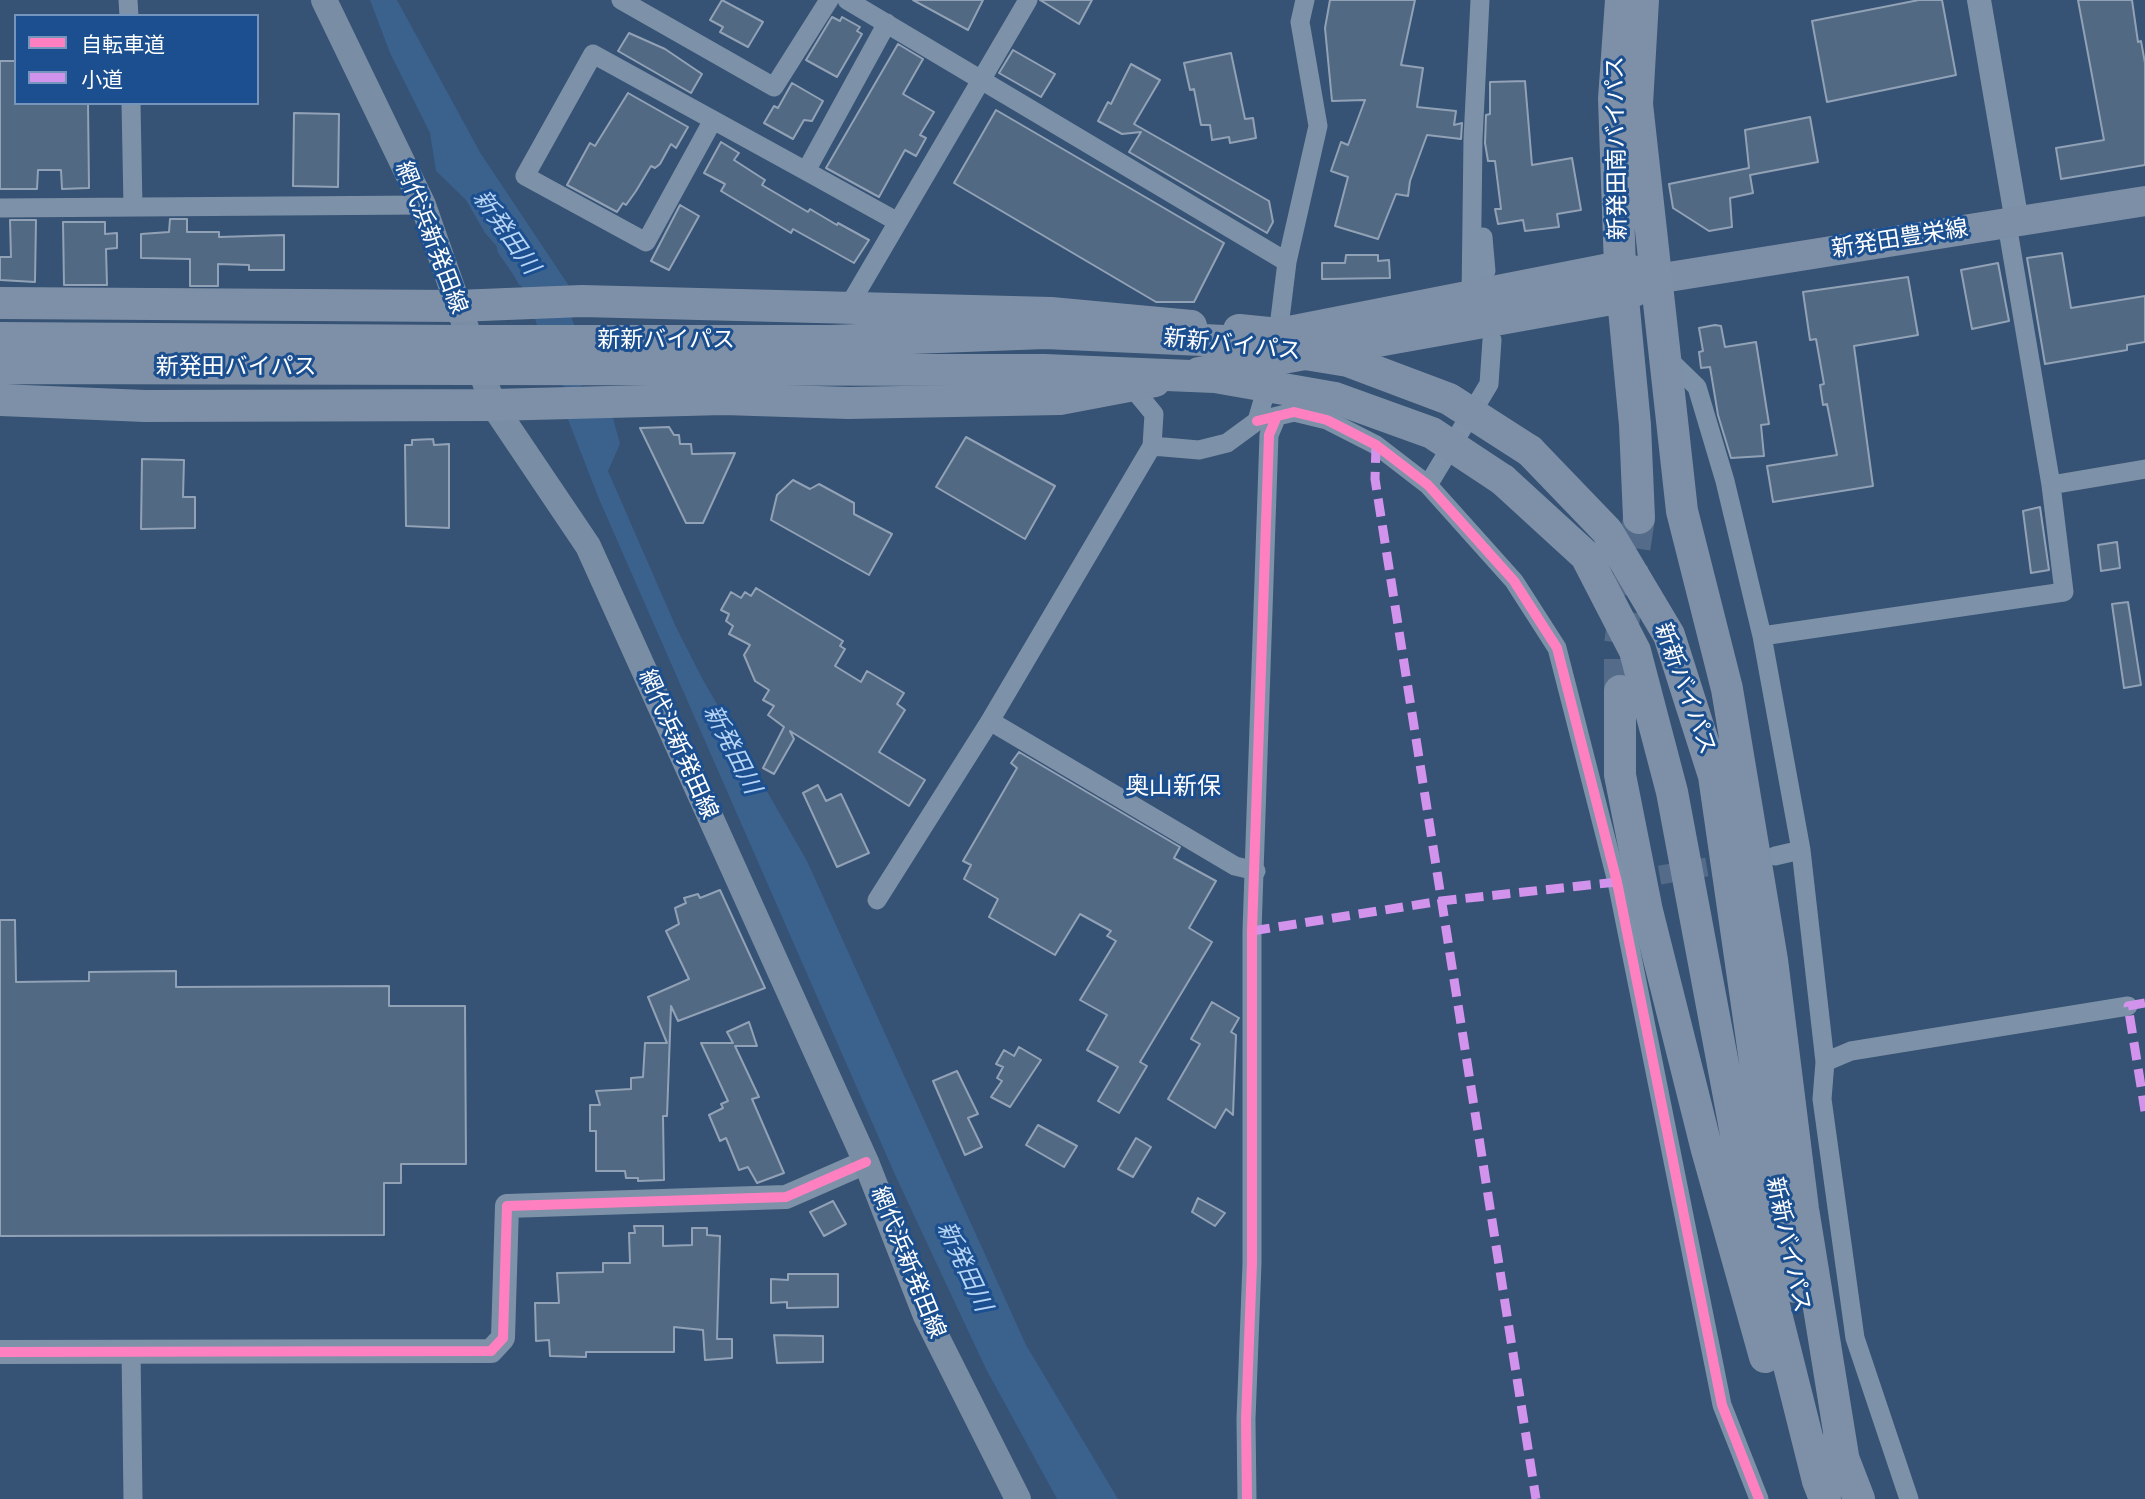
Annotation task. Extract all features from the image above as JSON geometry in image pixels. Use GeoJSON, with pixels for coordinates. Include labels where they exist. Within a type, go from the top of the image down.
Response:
{"type":"FeatureCollection","features":[{"type":"Feature","properties":{"kind":"highway","name":"新発田南バイパス"},"geometry":{"type":"LineString","coordinates":[[1620,0],[1614,99],[1621,282],[1635,425],[1639,518]]}},
{"type":"Feature","properties":{"kind":"highway","name":"新発田南バイパス"},"geometry":{"type":"LineString","coordinates":[[1643,0],[1637,104],[1682,511],[1727,689],[1772,960],[1803,1209],[1844,1462]]}},
{"type":"Feature","properties":{"kind":"highway"},"geometry":{"type":"LineString","coordinates":[[0,400],[145,406],[493,405],[724,399],[848,403],[1060,399],[1131,386],[1277,346],[1478,284],[1656,279]]}},
{"type":"Feature","properties":{"kind":"highway"},"geometry":{"type":"LineString","coordinates":[[0,303],[457,306],[582,301],[1051,313],[1277,346],[1621,282]]}},
{"type":"Feature","properties":{"kind":"highway","name":"新新バイパス"},"geometry":{"type":"LineString","coordinates":[[468,355],[1045,333],[1225,341],[1348,361],[1449,399],[1530,451],[1607,531],[1669,635],[1714,776],[1772,1179],[1816,1378],[1859,1499]]}},
{"type":"Feature","properties":{"kind":"highway","name":"新発田バイパス"},"geometry":{"type":"LineString","coordinates":[[0,338],[107,352],[468,355]]}},
{"type":"Feature","properties":{"kind":"highway","name":"新発田バイパス"},"geometry":{"type":"LineString","coordinates":[[0,368],[107,352]]}},
{"type":"Feature","properties":{"kind":"highway","name":"新新バイパス"},"geometry":{"type":"LineString","coordinates":[[468,355],[1215,377],[1335,398],[1432,433],[1503,480],[1586,556],[1635,652],[1672,792],[1751,1214],[1821,1490]]}},
{"type":"Feature","properties":{"kind":"highway"},"geometry":{"type":"LineString","coordinates":[[1620,691],[1620,775],[1647,911],[1707,1150],[1776,1395],[1821,1490]]}},
{"type":"Feature","properties":{"kind":"main road","name":"網代浜新発田線"},"geometry":{"type":"LineString","coordinates":[[324,0],[423,205],[493,405],[588,546],[866,1162],[926,1316],[1018,1499]]}},
{"type":"Feature","properties":{"kind":"main road","name":"新発田豊栄線"},"geometry":{"type":"LineString","coordinates":[[1656,279],[2145,201]]}},
{"type":"Feature","properties":{"kind":"street"},"geometry":{"type":"LineString","coordinates":[[621,0],[774,88],[829,0]]}},
{"type":"Feature","properties":{"kind":"street"},"geometry":{"type":"LineString","coordinates":[[847,0],[1287,262]]}},
{"type":"Feature","properties":{"kind":"street"},"geometry":{"type":"LineString","coordinates":[[847,309],[1028,0]]}},
{"type":"Feature","properties":{"kind":"street"},"geometry":{"type":"LineString","coordinates":[[1257,421],[1277,346],[1287,262],[1318,126],[1300,22],[1305,0]]}},
{"type":"Feature","properties":{"kind":"street"},"geometry":{"type":"LineString","coordinates":[[1478,284],[1473,139],[1480,0]]}},
{"type":"Feature","properties":{"kind":"street"},"geometry":{"type":"LineString","coordinates":[[1762,636],[2064,592],[2051,485],[1979,0]]}},
{"type":"Feature","properties":{"kind":"street"},"geometry":{"type":"LineString","coordinates":[[806,171],[887,23]]}},
{"type":"Feature","properties":{"kind":"street"},"geometry":{"type":"LineString","coordinates":[[713,120],[646,242],[525,176],[593,54],[806,171],[898,222]]}},
{"type":"Feature","properties":{"kind":"street"},"geometry":{"type":"LineString","coordinates":[[131,105],[133,207]]}},
{"type":"Feature","properties":{"kind":"street"},"geometry":{"type":"LineString","coordinates":[[1473,139],[1478,284]]}},
{"type":"Feature","properties":{"kind":"street"},"geometry":{"type":"LineString","coordinates":[[0,208],[423,205]]}},
{"type":"Feature","properties":{"kind":"street"},"geometry":{"type":"LineString","coordinates":[[1429,485],[1489,384],[1492,340]]}},
{"type":"Feature","properties":{"kind":"street"},"geometry":{"type":"LineString","coordinates":[[1664,354],[1697,387],[1726,481],[1762,636],[1801,850],[1825,1062],[1822,1099],[1855,1338],[1909,1499]]}},
{"type":"Feature","properties":{"kind":"street"},"geometry":{"type":"LineString","coordinates":[[877,900],[990,721],[1152,446],[1154,414],[1131,386]]}},
{"type":"Feature","properties":{"kind":"street"},"geometry":{"type":"LineString","coordinates":[[1152,446],[1199,450],[1227,443],[1257,421],[1294,412],[1327,420],[1376,445],[1429,485],[1514,581],[1557,648],[1620,881],[1722,1405],[1759,1499]]}},
{"type":"Feature","properties":{"kind":"street"},"geometry":{"type":"LineString","coordinates":[[1247,1499],[1246,1419],[1252,1263],[1252,931],[1269,435],[1277,416]]}},
{"type":"Feature","properties":{"kind":"street"},"geometry":{"type":"LineString","coordinates":[[2051,485],[2145,469]]}},
{"type":"Feature","properties":{"kind":"street"},"geometry":{"type":"LineString","coordinates":[[990,721],[1235,866],[1256,871]]}},
{"type":"Feature","properties":{"kind":"street"},"geometry":{"type":"LineString","coordinates":[[1775,856],[1801,850]]}},
{"type":"Feature","properties":{"kind":"street"},"geometry":{"type":"LineString","coordinates":[[1825,1062],[1851,1051],[2128,1006]]}},
{"type":"Feature","properties":{"kind":"street"},"geometry":{"type":"LineString","coordinates":[[0,1352],[491,1352],[503,1338],[507,1206],[786,1197],[866,1162]]}},
{"type":"Feature","properties":{"kind":"street"},"geometry":{"type":"LineString","coordinates":[[131,1350],[133,1499]]}},
{"type":"Feature","properties":{"kind":"water"},"geometry":{"type":"Polygon","coordinates":[[[370,0],[397,0],[481,154],[569,286],[519,285],[500,250],[485,233],[466,200],[436,171],[430,133],[390,53],[370,0]]]}},
{"type":"Feature","properties":{"kind":"water"},"geometry":{"type":"Polygon","coordinates":[[[567,417],[613,418],[620,444],[608,471],[676,627],[702,678],[807,861],[1026,1345],[1118,1499],[1057,1499],[986,1369],[896,1177],[599,499],[567,417]]]}},
{"type":"Feature","properties":{"kind":"building"},"geometry":{"type":"Polygon","coordinates":[[[722,0],[763,22],[748,47],[720,32],[723,27],[710,20],[722,0]]]}},
{"type":"Feature","properties":{"kind":"building"},"geometry":{"type":"Polygon","coordinates":[[[913,0],[983,0],[968,30],[913,0]]]}},
{"type":"Feature","properties":{"kind":"building"},"geometry":{"type":"Polygon","coordinates":[[[1040,0],[1092,0],[1079,24],[1040,0]]]}},
{"type":"Feature","properties":{"kind":"building"},"geometry":{"type":"Polygon","coordinates":[[[1330,0],[1415,0],[1401,65],[1423,68],[1417,107],[1456,111],[1454,125],[1462,123],[1461,139],[1427,135],[1410,181],[1408,196],[1396,194],[1378,239],[1335,226],[1348,177],[1331,171],[1341,142],[1348,145],[1365,100],[1332,101],[1325,28],[1330,0]]]}},
{"type":"Feature","properties":{"kind":"building"},"geometry":{"type":"Polygon","coordinates":[[[1919,0],[1942,0],[1956,75],[1827,102],[1812,21],[1919,0]]]}},
{"type":"Feature","properties":{"kind":"building"},"geometry":{"type":"Polygon","coordinates":[[[2078,0],[2132,0],[2138,42],[2141,41],[2145,63],[2145,165],[2061,179],[2056,148],[2104,140],[2078,0]]]}},
{"type":"Feature","properties":{"kind":"building"},"geometry":{"type":"Polygon","coordinates":[[[832,17],[840,21],[842,17],[860,27],[857,31],[862,34],[837,77],[806,60],[832,17]]]}},
{"type":"Feature","properties":{"kind":"building"},"geometry":{"type":"Polygon","coordinates":[[[629,33],[665,49],[702,74],[691,93],[618,51],[629,33]]]}},
{"type":"Feature","properties":{"kind":"building"},"geometry":{"type":"Polygon","coordinates":[[[898,44],[923,59],[903,94],[934,112],[920,135],[926,138],[916,156],[905,150],[879,197],[826,168],[898,44]]]}},
{"type":"Feature","properties":{"kind":"building"},"geometry":{"type":"Polygon","coordinates":[[[1013,50],[1055,74],[1041,97],[999,73],[1013,50]]]}},
{"type":"Feature","properties":{"kind":"building"},"geometry":{"type":"Polygon","coordinates":[[[1231,53],[1245,119],[1253,118],[1256,138],[1230,143],[1229,137],[1212,140],[1210,125],[1201,125],[1194,89],[1190,90],[1184,63],[1231,53]]]}},
{"type":"Feature","properties":{"kind":"building"},"geometry":{"type":"Polygon","coordinates":[[[0,61],[14,61],[14,105],[88,105],[89,188],[62,189],[61,170],[38,170],[37,189],[0,189],[0,61]]]}},
{"type":"Feature","properties":{"kind":"building"},"geometry":{"type":"Polygon","coordinates":[[[1131,64],[1160,80],[1134,124],[1269,201],[1273,222],[1267,233],[1129,152],[1141,132],[1122,134],[1098,121],[1108,102],[1111,104],[1131,64]]]}},
{"type":"Feature","properties":{"kind":"building"},"geometry":{"type":"Polygon","coordinates":[[[1525,81],[1532,165],[1572,158],[1581,210],[1557,214],[1559,227],[1525,231],[1523,220],[1498,224],[1495,209],[1501,209],[1495,161],[1488,161],[1485,143],[1486,115],[1490,114],[1490,82],[1525,81]]]}},
{"type":"Feature","properties":{"kind":"building"},"geometry":{"type":"Polygon","coordinates":[[[792,83],[823,101],[812,121],[804,120],[793,139],[764,123],[774,106],[778,108],[792,83]]]}},
{"type":"Feature","properties":{"kind":"building"},"geometry":{"type":"Polygon","coordinates":[[[628,93],[688,127],[676,148],[671,144],[660,164],[655,168],[651,166],[626,205],[623,203],[617,212],[567,185],[590,143],[595,146],[628,93]]]}},
{"type":"Feature","properties":{"kind":"building"},"geometry":{"type":"Polygon","coordinates":[[[996,110],[1224,243],[1194,302],[1156,302],[954,183],[996,110]]]}},
{"type":"Feature","properties":{"kind":"building"},"geometry":{"type":"Polygon","coordinates":[[[294,113],[339,114],[338,187],[293,186],[294,113]]]}},
{"type":"Feature","properties":{"kind":"building"},"geometry":{"type":"Polygon","coordinates":[[[1810,117],[1818,162],[1750,175],[1753,193],[1730,198],[1732,227],[1709,231],[1673,208],[1669,184],[1749,168],[1745,130],[1810,117]]]}},
{"type":"Feature","properties":{"kind":"building"},"geometry":{"type":"Polygon","coordinates":[[[721,142],[739,153],[734,160],[765,180],[762,185],[808,212],[810,209],[869,240],[854,263],[793,229],[791,233],[721,191],[725,184],[704,173],[721,142]]]}},
{"type":"Feature","properties":{"kind":"building"},"geometry":{"type":"Polygon","coordinates":[[[680,205],[699,216],[669,270],[651,261],[680,205]]]}},
{"type":"Feature","properties":{"kind":"building"},"geometry":{"type":"Polygon","coordinates":[[[170,219],[187,219],[187,232],[219,232],[219,237],[284,235],[284,270],[249,270],[249,265],[218,264],[218,286],[190,286],[190,259],[141,258],[141,234],[169,232],[170,219]]]}},
{"type":"Feature","properties":{"kind":"building"},"geometry":{"type":"Polygon","coordinates":[[[10,220],[36,220],[35,282],[0,280],[0,257],[11,257],[10,220]]]}},
{"type":"Feature","properties":{"kind":"building"},"geometry":{"type":"Polygon","coordinates":[[[63,222],[105,222],[105,234],[117,233],[117,248],[106,249],[107,285],[64,285],[63,222]]]}},
{"type":"Feature","properties":{"kind":"building"},"geometry":{"type":"Polygon","coordinates":[[[2062,253],[2071,308],[2145,296],[2145,342],[2127,345],[2127,350],[2045,364],[2027,258],[2062,253]]]}},
{"type":"Feature","properties":{"kind":"building"},"geometry":{"type":"Polygon","coordinates":[[[1346,255],[1378,255],[1378,261],[1389,260],[1390,278],[1322,279],[1322,263],[1345,263],[1346,255]]]}},
{"type":"Feature","properties":{"kind":"building"},"geometry":{"type":"Polygon","coordinates":[[[1998,263],[2009,321],[1972,329],[1961,270],[1998,263]]]}},
{"type":"Feature","properties":{"kind":"building"},"geometry":{"type":"Polygon","coordinates":[[[1908,277],[1918,335],[1854,346],[1873,486],[1773,502],[1767,466],[1837,455],[1827,404],[1823,405],[1820,385],[1824,384],[1816,339],[1810,340],[1803,292],[1908,277]]]}},
{"type":"Feature","properties":{"kind":"building"},"geometry":{"type":"Polygon","coordinates":[[[1721,326],[1725,347],[1756,342],[1769,424],[1761,425],[1764,456],[1731,458],[1718,415],[1710,367],[1701,368],[1699,352],[1703,351],[1699,328],[1721,326]]]}},
{"type":"Feature","properties":{"kind":"building"},"geometry":{"type":"Polygon","coordinates":[[[669,427],[674,435],[679,435],[680,444],[691,444],[692,454],[735,453],[703,523],[686,523],[640,428],[669,427]]]}},
{"type":"Feature","properties":{"kind":"building"},"geometry":{"type":"Polygon","coordinates":[[[966,437],[1055,486],[1025,539],[936,487],[966,437]]]}},
{"type":"Feature","properties":{"kind":"building"},"geometry":{"type":"Polygon","coordinates":[[[433,439],[434,445],[449,444],[449,528],[406,526],[405,445],[412,445],[412,440],[433,439]]]}},
{"type":"Feature","properties":{"kind":"building"},"geometry":{"type":"Polygon","coordinates":[[[142,459],[184,460],[183,497],[195,497],[195,528],[141,529],[142,459]]]}},
{"type":"Feature","properties":{"kind":"building"},"geometry":{"type":"Polygon","coordinates":[[[793,480],[810,489],[819,484],[854,503],[854,514],[892,534],[869,575],[771,520],[777,495],[793,480]]]}},
{"type":"Feature","properties":{"kind":"building"},"geometry":{"type":"Polygon","coordinates":[[[2040,507],[2049,570],[2031,573],[2023,511],[2040,507]]]}},
{"type":"Feature","properties":{"kind":"building"},"geometry":{"type":"Polygon","coordinates":[[[2117,542],[2120,568],[2101,571],[2098,545],[2117,542]]]}},
{"type":"Feature","properties":{"kind":"building"},"geometry":{"type":"Polygon","coordinates":[[[756,588],[843,641],[840,646],[845,649],[835,666],[861,682],[867,671],[904,693],[897,704],[905,710],[879,752],[925,780],[909,806],[790,731],[794,739],[774,774],[763,768],[784,727],[768,715],[774,706],[763,700],[769,690],[755,681],[744,655],[750,645],[729,634],[733,626],[726,621],[729,614],[721,610],[731,592],[741,598],[745,592],[751,596],[756,588]]]}},
{"type":"Feature","properties":{"kind":"building"},"geometry":{"type":"Polygon","coordinates":[[[2128,602],[2141,685],[2124,688],[2112,604],[2128,602]]]}},
{"type":"Feature","properties":{"kind":"building"},"geometry":{"type":"Polygon","coordinates":[[[1019,752],[1180,847],[1174,858],[1216,881],[1189,928],[1212,942],[1140,1062],[1147,1066],[1119,1113],[1098,1101],[1118,1067],[1087,1050],[1107,1015],[1080,1000],[1116,941],[1107,936],[1111,931],[1080,914],[1055,955],[989,917],[998,899],[964,879],[971,865],[963,861],[1017,768],[1011,763],[1019,752]]]}},
{"type":"Feature","properties":{"kind":"building"},"geometry":{"type":"Polygon","coordinates":[[[818,785],[826,801],[841,794],[869,853],[837,867],[803,793],[818,785]]]}},
{"type":"Feature","properties":{"kind":"building"},"geometry":{"type":"Polygon","coordinates":[[[720,890],[765,988],[678,1021],[671,1006],[667,1116],[663,1116],[664,1180],[638,1181],[638,1178],[626,1178],[625,1171],[596,1171],[596,1131],[590,1131],[590,1105],[600,1105],[596,1091],[631,1089],[631,1078],[643,1077],[645,1043],[667,1043],[648,997],[689,979],[666,931],[679,924],[675,908],[686,903],[684,898],[698,894],[700,898],[720,890]]]}},
{"type":"Feature","properties":{"kind":"building"},"geometry":{"type":"Polygon","coordinates":[[[0,920],[15,920],[16,982],[89,981],[89,972],[176,971],[176,987],[389,986],[389,1006],[465,1006],[466,1164],[401,1164],[401,1183],[384,1183],[384,1235],[0,1236],[0,920]]]}},
{"type":"Feature","properties":{"kind":"building"},"geometry":{"type":"Polygon","coordinates":[[[1212,1002],[1239,1018],[1231,1032],[1236,1035],[1233,1115],[1226,1109],[1215,1128],[1168,1099],[1200,1044],[1191,1039],[1212,1002]]]}},
{"type":"Feature","properties":{"kind":"building"},"geometry":{"type":"Polygon","coordinates":[[[749,1022],[757,1046],[735,1046],[759,1097],[752,1099],[784,1173],[757,1183],[748,1167],[739,1170],[726,1138],[720,1141],[709,1115],[723,1108],[721,1104],[728,1101],[701,1043],[733,1043],[727,1032],[749,1022]]]}},
{"type":"Feature","properties":{"kind":"building"},"geometry":{"type":"Polygon","coordinates":[[[1019,1047],[1041,1060],[1010,1107],[991,1097],[1002,1081],[997,1078],[1003,1067],[996,1064],[1004,1050],[1014,1056],[1019,1047]]]}},
{"type":"Feature","properties":{"kind":"building"},"geometry":{"type":"Polygon","coordinates":[[[957,1071],[978,1114],[968,1118],[982,1147],[965,1155],[933,1081],[957,1071]]]}},
{"type":"Feature","properties":{"kind":"building"},"geometry":{"type":"Polygon","coordinates":[[[1038,1125],[1077,1146],[1064,1167],[1026,1145],[1038,1125]]]}},
{"type":"Feature","properties":{"kind":"building"},"geometry":{"type":"Polygon","coordinates":[[[1136,1138],[1151,1147],[1133,1177],[1118,1169],[1136,1138]]]}},
{"type":"Feature","properties":{"kind":"building"},"geometry":{"type":"Polygon","coordinates":[[[1198,1198],[1225,1213],[1215,1226],[1192,1212],[1198,1198]]]}},
{"type":"Feature","properties":{"kind":"building"},"geometry":{"type":"Polygon","coordinates":[[[833,1201],[846,1224],[824,1236],[810,1212],[833,1201]]]}},
{"type":"Feature","properties":{"kind":"building"},"geometry":{"type":"Polygon","coordinates":[[[634,1226],[663,1226],[663,1246],[692,1245],[692,1228],[707,1228],[707,1235],[720,1236],[717,1339],[732,1339],[732,1358],[705,1360],[703,1330],[674,1327],[674,1352],[586,1352],[586,1357],[550,1356],[549,1340],[536,1341],[535,1303],[559,1303],[557,1273],[603,1272],[603,1263],[630,1263],[629,1233],[635,1233],[634,1226]]]}},
{"type":"Feature","properties":{"kind":"building"},"geometry":{"type":"Polygon","coordinates":[[[788,1274],[838,1274],[838,1307],[787,1308],[787,1302],[771,1303],[771,1279],[788,1280],[788,1274]]]}},
{"type":"Feature","properties":{"kind":"building"},"geometry":{"type":"Polygon","coordinates":[[[774,1335],[823,1336],[823,1362],[777,1363],[774,1335]]]}},
{"type":"Feature","properties":{"kind":"waterway","name":"新発田川"},"geometry":{"type":"LineString","coordinates":[[514,245],[541,284],[572,371]]}},
{"type":"Feature","properties":{"kind":"tunnel"},"geometry":{"type":"LineString","coordinates":[[1620,691],[1620,644],[1639,518]]}},
{"type":"Feature","properties":{"kind":"tunnel"},"geometry":{"type":"LineString","coordinates":[[1631,880],[1736,862]]}},
{"type":"Feature","properties":{"kind":"marked path"},"geometry":{"type":"LineString","coordinates":[[1376,445],[1375,479],[1536,1499]]}},
{"type":"Feature","properties":{"kind":"marked path"},"geometry":{"type":"LineString","coordinates":[[1252,931],[1441,901],[1617,882]]}},
{"type":"Feature","properties":{"kind":"marked path"},"geometry":{"type":"LineString","coordinates":[[2145,1003],[2128,1006],[2145,1111]]}},
{"type":"Feature","properties":{"kind":"cycle path"},"geometry":{"type":"LineString","coordinates":[[1257,421],[1294,412],[1327,420],[1376,445],[1428,485],[1514,581],[1557,648],[1617,882],[1722,1405],[1759,1499]]}},
{"type":"Feature","properties":{"kind":"cycle path"},"geometry":{"type":"LineString","coordinates":[[1247,1499],[1246,1419],[1252,1263],[1252,931],[1269,435],[1277,416]]}},
{"type":"Feature","properties":{"kind":"cycle path"},"geometry":{"type":"LineString","coordinates":[[0,1352],[491,1351],[503,1338],[507,1206],[786,1197],[866,1162]]}},
{"type":"Feature","properties":{"kind":"district","name":"奥山新保"},"geometry":{"type":"Point","coordinates":[1173,788]}}]}
